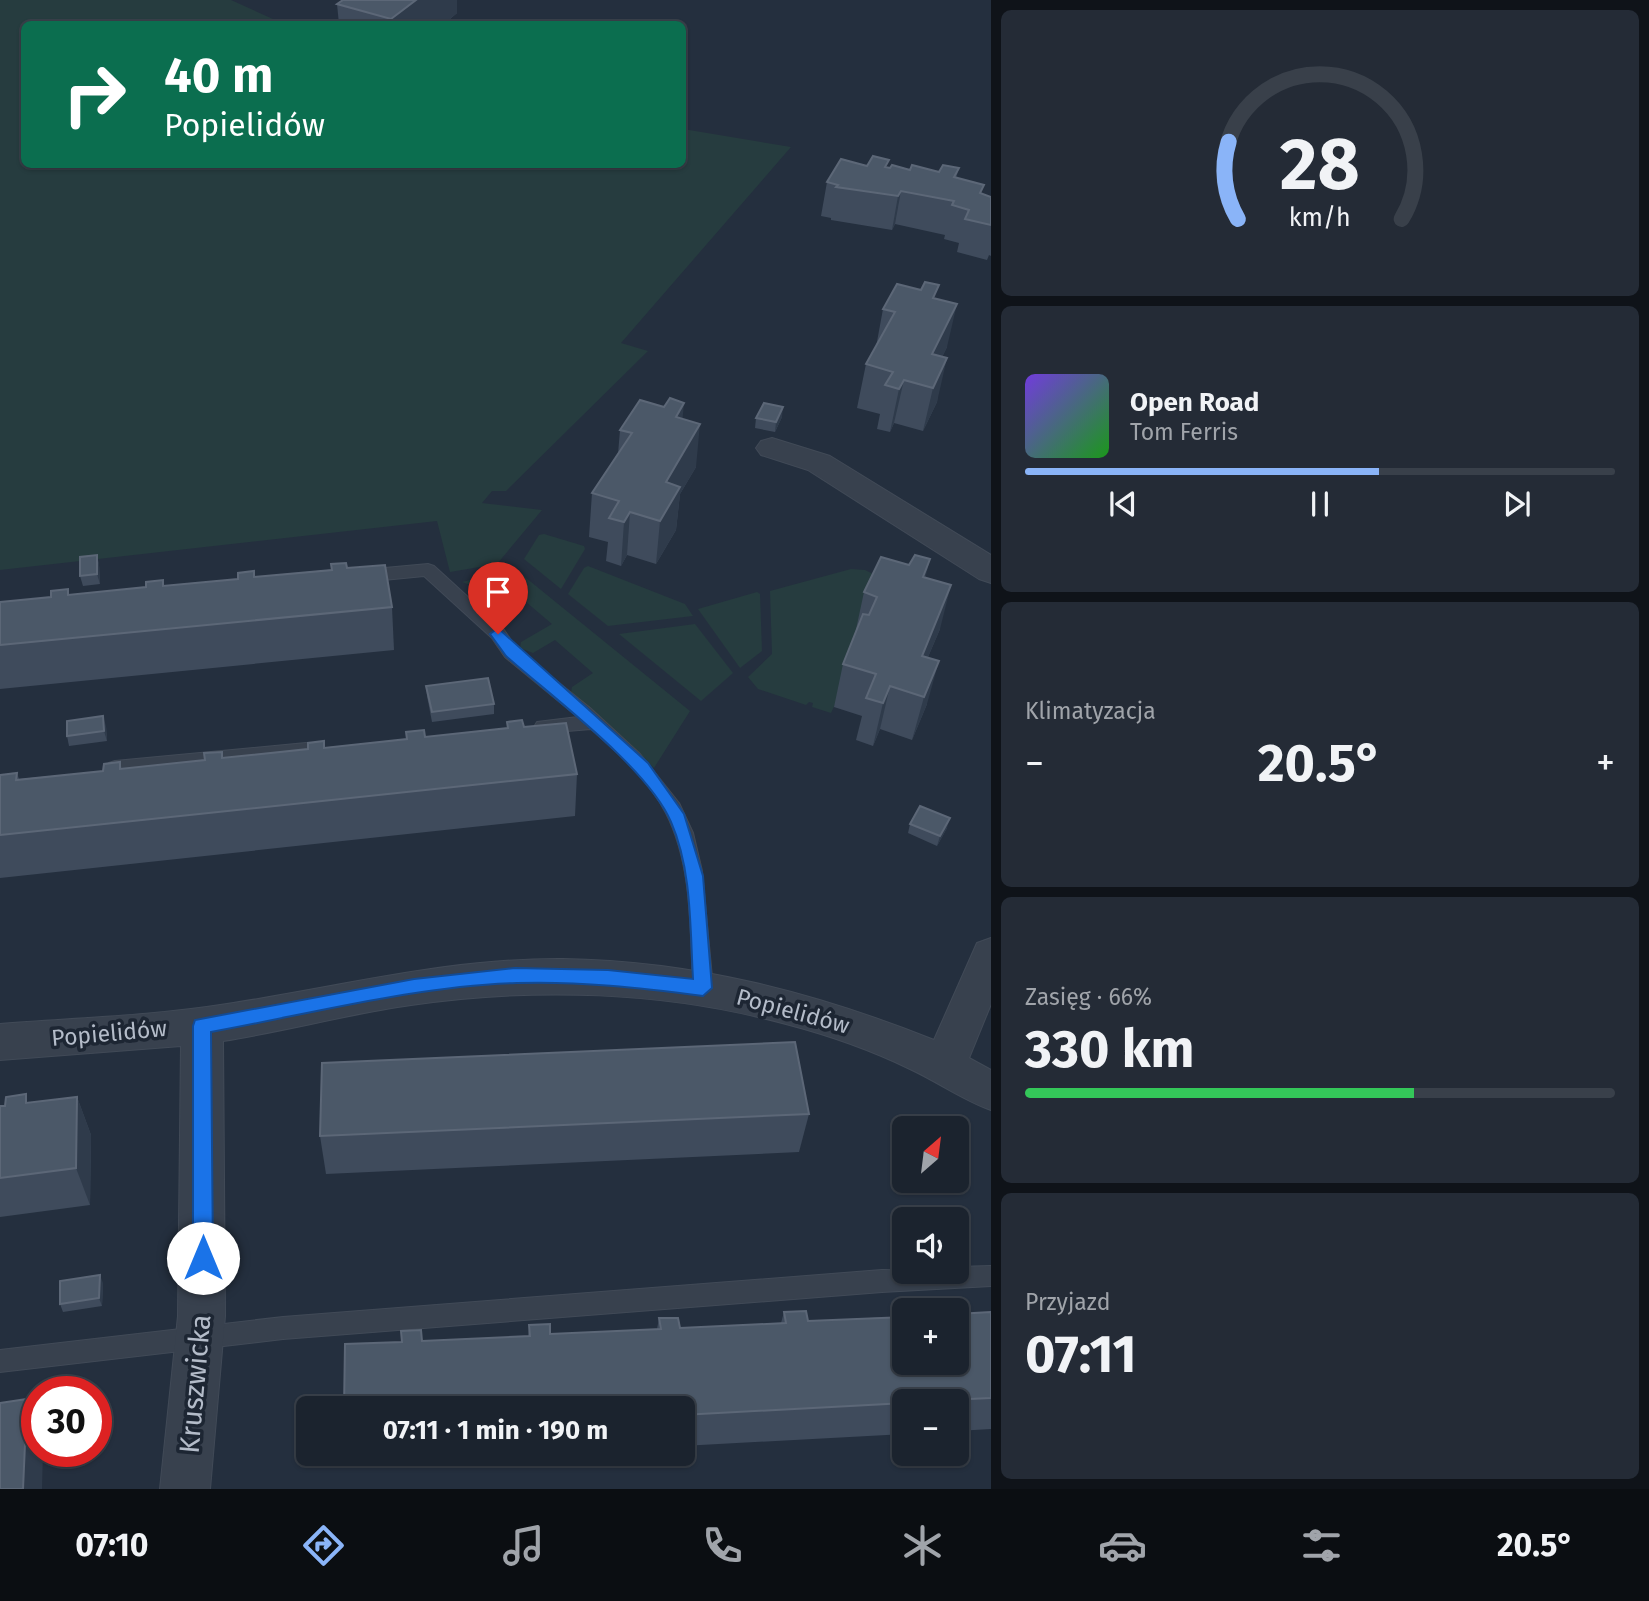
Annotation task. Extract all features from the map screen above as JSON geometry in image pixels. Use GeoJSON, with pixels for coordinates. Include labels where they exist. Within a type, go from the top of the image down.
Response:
{"type":"FeatureCollection","features":[{"type":"Feature","properties":{"kind":"street"},"geometry":{"type":"LineString","coordinates":[[772,448],[819,463],[991,571]]}},
{"type":"Feature","properties":{"kind":"street"},"geometry":{"type":"LineString","coordinates":[[945,1063],[991,956]]}},
{"type":"Feature","properties":{"kind":"street","name":"Popielidów"},"geometry":{"type":"LineString","coordinates":[[0,1042],[202,1026],[414,987],[515,975],[608,977],[703,988],[807,1011],[945,1063],[991,1091]]}},
{"type":"Feature","properties":{"kind":"street","name":"Kruszwicka"},"geometry":{"type":"LineString","coordinates":[[185,1489],[197,1417],[203,1335],[202,1026]]}},
{"type":"Feature","properties":{"kind":"lane"},"geometry":{"type":"LineString","coordinates":[[345,578],[428,570],[498,634],[512,653],[642,767],[679,819],[694,876],[703,988]]}},
{"type":"Feature","properties":{"kind":"lane"},"geometry":{"type":"LineString","coordinates":[[524,729],[592,722]]}},
{"type":"Feature","properties":{"kind":"lane"},"geometry":{"type":"LineString","coordinates":[[115,768],[319,748]]}},
{"type":"Feature","properties":{"kind":"lane"},"geometry":{"type":"LineString","coordinates":[[0,1361],[203,1335],[882,1282],[991,1276]]}},
{"type":"Feature","properties":{"kind":"green space"},"geometry":{"type":"Polygon","coordinates":[[[0,0],[231,0],[277,21],[21,21],[21,168],[686,168],[686,130],[791,147],[621,343],[648,351],[506,491],[492,491],[482,503],[542,510],[497,564],[450,572],[437,521],[0,570],[0,0]]]}},
{"type":"Feature","properties":{"kind":"green space"},"geometry":{"type":"Polygon","coordinates":[[[544,534],[584,546],[585,549],[561,589],[524,559],[539,535],[544,534]]]}},
{"type":"Feature","properties":{"kind":"green space"},"geometry":{"type":"Polygon","coordinates":[[[588,566],[685,604],[693,616],[608,626],[568,594],[588,566]]]}},
{"type":"Feature","properties":{"kind":"green space"},"geometry":{"type":"Polygon","coordinates":[[[515,569],[690,711],[654,768],[571,693],[572,687],[593,673],[555,640],[533,653],[520,648],[521,642],[552,624],[493,574],[515,569]]]}},
{"type":"Feature","properties":{"kind":"green space"},"geometry":{"type":"Polygon","coordinates":[[[851,569],[865,570],[909,592],[850,673],[831,713],[812,707],[813,703],[806,705],[758,689],[748,677],[772,654],[770,591],[851,569]]]}},
{"type":"Feature","properties":{"kind":"green space"},"geometry":{"type":"Polygon","coordinates":[[[492,575],[473,586],[462,582],[492,575]]]}},
{"type":"Feature","properties":{"kind":"green space"},"geometry":{"type":"Polygon","coordinates":[[[757,592],[760,594],[762,651],[740,668],[698,609],[757,592]]]}},
{"type":"Feature","properties":{"kind":"green space"},"geometry":{"type":"Polygon","coordinates":[[[695,624],[733,673],[701,701],[619,634],[695,624]]]}},
{"type":"Feature","properties":{"kind":"building"},"geometry":{"type":"Polygon","coordinates":[[[343,0],[416,0],[391,19],[337,4],[343,0]]]}},
{"type":"Feature","properties":{"kind":"building"},"geometry":{"type":"Polygon","coordinates":[[[873,156],[889,160],[885,167],[890,168],[892,165],[910,170],[912,165],[939,172],[943,165],[959,168],[954,177],[984,185],[980,193],[991,197],[991,225],[965,219],[969,210],[952,205],[954,201],[901,191],[898,196],[836,187],[838,185],[827,182],[841,159],[867,166],[873,156]]]}},
{"type":"Feature","properties":{"kind":"building"},"geometry":{"type":"Polygon","coordinates":[[[925,282],[939,285],[933,298],[957,304],[932,354],[947,358],[933,388],[904,380],[899,389],[885,385],[893,372],[866,364],[895,312],[883,309],[897,284],[921,290],[925,282]]]}},
{"type":"Feature","properties":{"kind":"building"},"geometry":{"type":"Polygon","coordinates":[[[670,398],[684,403],[676,417],[700,424],[666,482],[680,487],[660,521],[630,512],[624,522],[609,518],[619,501],[592,493],[632,433],[620,430],[640,400],[664,407],[670,398]]]}},
{"type":"Feature","properties":{"kind":"building"},"geometry":{"type":"Polygon","coordinates":[[[764,403],[783,407],[776,422],[756,418],[764,403]]]}},
{"type":"Feature","properties":{"kind":"building"},"geometry":{"type":"Polygon","coordinates":[[[97,555],[97,574],[80,576],[80,557],[97,555]]]}},
{"type":"Feature","properties":{"kind":"building"},"geometry":{"type":"Polygon","coordinates":[[[915,555],[930,559],[923,577],[951,585],[922,656],[939,661],[924,697],[890,686],[883,703],[866,698],[876,674],[843,664],[863,614],[869,615],[877,597],[864,592],[881,557],[909,565],[915,555]]]}},
{"type":"Feature","properties":{"kind":"building"},"geometry":{"type":"Polygon","coordinates":[[[346,563],[347,568],[385,565],[392,607],[0,645],[0,602],[51,597],[51,591],[68,589],[68,595],[146,587],[146,582],[163,580],[163,586],[238,579],[238,573],[254,571],[254,577],[332,570],[331,564],[346,563]]]}},
{"type":"Feature","properties":{"kind":"building"},"geometry":{"type":"Polygon","coordinates":[[[488,678],[494,704],[432,712],[426,686],[488,678]]]}},
{"type":"Feature","properties":{"kind":"building"},"geometry":{"type":"Polygon","coordinates":[[[103,716],[104,731],[67,736],[67,721],[103,716]]]}},
{"type":"Feature","properties":{"kind":"building"},"geometry":{"type":"Polygon","coordinates":[[[522,720],[524,727],[566,723],[577,774],[0,835],[0,775],[17,773],[16,780],[103,771],[104,764],[120,762],[120,769],[205,760],[204,753],[222,752],[222,758],[308,749],[308,743],[324,741],[324,748],[407,739],[406,732],[424,730],[425,737],[508,728],[507,722],[522,720]]]}},
{"type":"Feature","properties":{"kind":"building"},"geometry":{"type":"Polygon","coordinates":[[[920,806],[950,818],[940,836],[910,824],[920,806]]]}},
{"type":"Feature","properties":{"kind":"building"},"geometry":{"type":"Polygon","coordinates":[[[795,1042],[809,1114],[320,1136],[322,1063],[795,1042]]]}},
{"type":"Feature","properties":{"kind":"building"},"geometry":{"type":"Polygon","coordinates":[[[26,1094],[26,1103],[77,1097],[76,1168],[0,1178],[0,1106],[5,1106],[6,1097],[26,1094]]]}},
{"type":"Feature","properties":{"kind":"building"},"geometry":{"type":"Polygon","coordinates":[[[100,1275],[99,1298],[60,1304],[60,1281],[100,1275]]]}},
{"type":"Feature","properties":{"kind":"building"},"geometry":{"type":"Polygon","coordinates":[[[806,1311],[808,1321],[892,1318],[892,1375],[969,1375],[969,1313],[991,1312],[991,1398],[969,1399],[969,1389],[892,1389],[892,1404],[695,1414],[695,1396],[344,1396],[345,1344],[402,1342],[401,1331],[421,1330],[422,1341],[530,1336],[529,1325],[550,1324],[550,1334],[661,1329],[659,1318],[678,1318],[680,1328],[786,1323],[784,1312],[806,1311]]]}},
{"type":"Feature","properties":{"kind":"building"},"geometry":{"type":"Polygon","coordinates":[[[21,1400],[23,1489],[0,1489],[0,1403],[21,1400]]]}},
{"type":"Feature","properties":{"kind":"route"},"geometry":{"type":"LineString","coordinates":[[203,1258],[202,1026],[414,987],[515,975],[608,977],[703,988],[694,876],[679,819],[642,767],[512,653],[498,634]]}}]}
